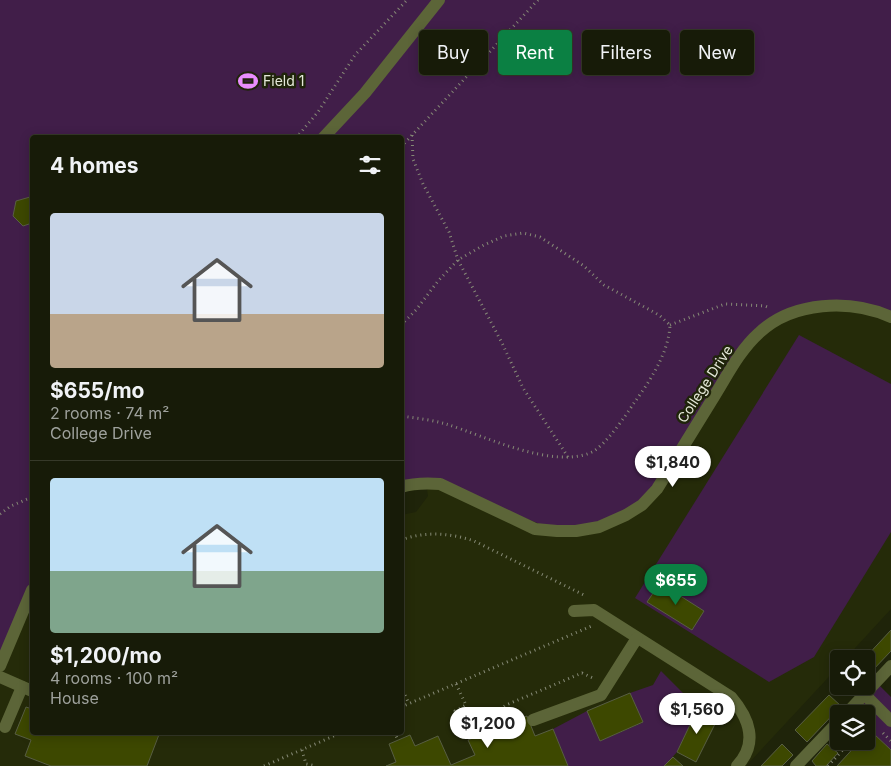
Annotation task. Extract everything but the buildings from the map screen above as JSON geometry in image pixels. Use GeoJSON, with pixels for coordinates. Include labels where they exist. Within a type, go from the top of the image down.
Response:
{"type":"FeatureCollection","features":[{"type":"Feature","properties":{"kind":"street"},"geometry":{"type":"LineString","coordinates":[[326,135],[365,93],[439,0]]}},
{"type":"Feature","properties":{"kind":"street","name":"College Drive"},"geometry":{"type":"LineString","coordinates":[[404,486],[426,483],[440,484],[535,529],[576,531],[600,527],[626,515],[642,504],[657,489],[736,360],[758,333],[780,318],[797,311],[823,307],[859,307],[891,317]]}},
{"type":"Feature","properties":{"kind":"street"},"geometry":{"type":"LineString","coordinates":[[0,666],[30,595]]}},
{"type":"Feature","properties":{"kind":"street"},"geometry":{"type":"LineString","coordinates":[[574,611],[594,610],[730,698],[742,710],[750,734],[749,747],[744,760],[738,766]]}},
{"type":"Feature","properties":{"kind":"street"},"geometry":{"type":"LineString","coordinates":[[533,720],[601,696],[636,638]]}},
{"type":"Feature","properties":{"kind":"street"},"geometry":{"type":"LineString","coordinates":[[875,683],[891,666]]}},
{"type":"Feature","properties":{"kind":"street"},"geometry":{"type":"LineString","coordinates":[[0,677],[27,689],[5,727]]}},
{"type":"Feature","properties":{"kind":"street"},"geometry":{"type":"LineString","coordinates":[[854,705],[863,695]]}},
{"type":"Feature","properties":{"kind":"street"},"geometry":{"type":"LineString","coordinates":[[865,695],[891,721]]}},
{"type":"Feature","properties":{"kind":"street"},"geometry":{"type":"LineString","coordinates":[[796,766],[830,730]]}},
{"type":"Feature","properties":{"kind":"path"},"geometry":{"type":"LineString","coordinates":[[299,135],[318,112],[355,55],[406,0]]}},
{"type":"Feature","properties":{"kind":"path"},"geometry":{"type":"LineString","coordinates":[[404,144],[538,0]]}},
{"type":"Feature","properties":{"kind":"path"},"geometry":{"type":"LineString","coordinates":[[412,135],[413,159],[449,232],[458,260],[502,343],[523,388],[568,457]]}},
{"type":"Feature","properties":{"kind":"path"},"geometry":{"type":"LineString","coordinates":[[404,322],[416,310],[438,280],[458,260],[504,236],[523,233],[540,237],[584,266],[604,284],[659,314],[670,324],[670,337],[655,369],[623,419],[593,451],[568,457],[542,455],[445,424],[404,417]]}},
{"type":"Feature","properties":{"kind":"path"},"geometry":{"type":"LineString","coordinates":[[670,324],[725,304],[765,306],[774,310]]}},
{"type":"Feature","properties":{"kind":"path"},"geometry":{"type":"LineString","coordinates":[[0,514],[11,506],[30,498]]}},
{"type":"Feature","properties":{"kind":"path"},"geometry":{"type":"LineString","coordinates":[[404,539],[438,534],[459,536],[474,541],[595,600],[594,610]]}},
{"type":"Feature","properties":{"kind":"path"},"geometry":{"type":"LineString","coordinates":[[404,706],[607,619]]}},
{"type":"Feature","properties":{"kind":"path"},"geometry":{"type":"LineString","coordinates":[[456,684],[466,705],[456,711],[464,731],[488,720],[506,705],[582,672],[607,685]]}},
{"type":"Feature","properties":{"kind":"path"},"geometry":{"type":"LineString","coordinates":[[404,693],[409,704]]}},
{"type":"Feature","properties":{"kind":"path"},"geometry":{"type":"LineString","coordinates":[[264,766],[336,735]]}},
{"type":"Feature","properties":{"kind":"path"},"geometry":{"type":"LineString","coordinates":[[396,735],[398,740]]}},
{"type":"Feature","properties":{"kind":"path"},"geometry":{"type":"LineString","coordinates":[[302,750],[306,764],[316,766]]}},
{"type":"Feature","properties":{"kind":"path"},"geometry":{"type":"LineString","coordinates":[[828,766],[843,750]]}},
{"type":"Feature","properties":{"kind":"shaded area"},"geometry":{"type":"Polygon","coordinates":[[[0,0],[891,0],[891,317],[815,307],[758,333],[657,489],[626,515],[557,531],[440,484],[404,487],[404,135],[30,135],[30,598],[0,668],[0,0]]]}},
{"type":"Feature","properties":{"kind":"shaded area"},"geometry":{"type":"Polygon","coordinates":[[[815,307],[891,317],[891,609],[853,650],[830,650],[830,676],[746,766],[0,766],[0,666],[30,595],[30,735],[404,735],[404,514],[416,512],[428,496],[426,483],[815,307]]]}},
{"type":"Feature","properties":{"kind":"shaded area"},"geometry":{"type":"Polygon","coordinates":[[[799,335],[891,384],[891,532],[814,657],[769,682],[635,598],[799,335]]]}},
{"type":"Feature","properties":{"kind":"shaded area"},"geometry":{"type":"Polygon","coordinates":[[[661,671],[698,708],[677,752],[664,766],[568,766],[553,729],[587,711],[600,741],[642,723],[630,693],[653,685],[661,671]]]}},
{"type":"Feature","properties":{"kind":"shaded area"},"geometry":{"type":"Polygon","coordinates":[[[876,682],[891,697],[891,750],[875,735],[875,705],[859,705],[866,695],[875,695],[876,682]]]}},
{"type":"Feature","properties":{"kind":"place","name":"Field 1"},"geometry":{"type":"Point","coordinates":[248,81]}}]}
